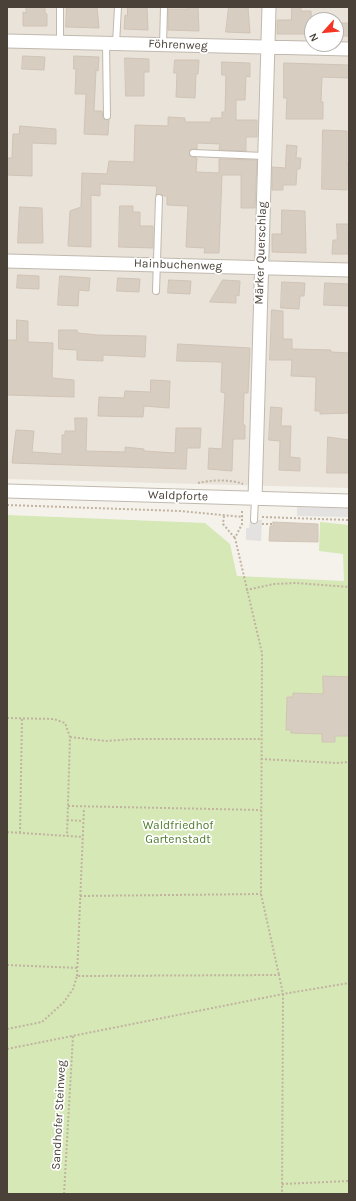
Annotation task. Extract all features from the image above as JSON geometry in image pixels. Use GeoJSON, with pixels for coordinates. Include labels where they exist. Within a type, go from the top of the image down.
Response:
{"type":"FeatureCollection","features":[{"type":"Feature","properties":{"kind":"street","name":"Märker Querschlag"},"geometry":{"type":"LineString","coordinates":[[249,498],[261,268],[269,7]]}},
{"type":"Feature","properties":{"kind":"street","name":"Föhrenweg"},"geometry":{"type":"LineString","coordinates":[[7,41],[349,49]]}},
{"type":"Feature","properties":{"kind":"street","name":"Hainbuchenweg"},"geometry":{"type":"LineString","coordinates":[[7,261],[349,270]]}},
{"type":"Feature","properties":{"kind":"street","name":"Waldpforte"},"geometry":{"type":"LineString","coordinates":[[7,491],[349,501]]}},
{"type":"Feature","properties":{"kind":"lane"},"geometry":{"type":"LineString","coordinates":[[60,7],[60,42]]}},
{"type":"Feature","properties":{"kind":"lane"},"geometry":{"type":"LineString","coordinates":[[107,116],[111,43],[118,7]]}},
{"type":"Feature","properties":{"kind":"lane"},"geometry":{"type":"LineString","coordinates":[[163,45],[164,7]]}},
{"type":"Feature","properties":{"kind":"lane"},"geometry":{"type":"LineString","coordinates":[[193,153],[264,156]]}},
{"type":"Feature","properties":{"kind":"lane"},"geometry":{"type":"LineString","coordinates":[[156,291],[159,198]]}},
{"type":"Feature","properties":{"kind":"lane"},"geometry":{"type":"LineString","coordinates":[[249,498],[254,519]]}},
{"type":"Feature","properties":{"kind":"path"},"geometry":{"type":"LineString","coordinates":[[235,538],[242,524],[242,517],[249,498]]}},
{"type":"Feature","properties":{"kind":"path"},"geometry":{"type":"LineString","coordinates":[[7,505],[180,511],[254,519],[349,520]]}},
{"type":"Feature","properties":{"kind":"path"},"geometry":{"type":"LineString","coordinates":[[224,516],[223,524],[235,538],[262,653],[261,894],[282,994],[282,1194]]}},
{"type":"Feature","properties":{"kind":"path"},"geometry":{"type":"LineString","coordinates":[[271,518],[271,524],[273,524]]}},
{"type":"Feature","properties":{"kind":"path"},"geometry":{"type":"LineString","coordinates":[[246,590],[274,584],[296,583],[349,587]]}},
{"type":"Feature","properties":{"kind":"path"},"geometry":{"type":"LineString","coordinates":[[7,718],[54,719],[65,723],[70,737],[66,836]]}},
{"type":"Feature","properties":{"kind":"path"},"geometry":{"type":"LineString","coordinates":[[20,832],[22,718]]}},
{"type":"Feature","properties":{"kind":"path"},"geometry":{"type":"LineString","coordinates":[[70,737],[106,741],[134,739],[261,739]]}},
{"type":"Feature","properties":{"kind":"path"},"geometry":{"type":"LineString","coordinates":[[261,759],[337,763],[349,762]]}},
{"type":"Feature","properties":{"kind":"path"},"geometry":{"type":"LineString","coordinates":[[68,806],[84,808],[261,810]]}},
{"type":"Feature","properties":{"kind":"path"},"geometry":{"type":"LineString","coordinates":[[7,1029],[42,1022],[64,1002],[73,989],[78,968],[84,808]]}},
{"type":"Feature","properties":{"kind":"path"},"geometry":{"type":"LineString","coordinates":[[67,820],[83,821]]}},
{"type":"Feature","properties":{"kind":"path"},"geometry":{"type":"LineString","coordinates":[[7,832],[83,837]]}},
{"type":"Feature","properties":{"kind":"path"},"geometry":{"type":"LineString","coordinates":[[80,896],[261,894]]}},
{"type":"Feature","properties":{"kind":"path"},"geometry":{"type":"LineString","coordinates":[[7,965],[78,968]]}},
{"type":"Feature","properties":{"kind":"path"},"geometry":{"type":"LineString","coordinates":[[77,976],[279,975]]}},
{"type":"Feature","properties":{"kind":"path"},"geometry":{"type":"LineString","coordinates":[[7,1048],[282,994],[349,983]]}},
{"type":"Feature","properties":{"kind":"path","name":"Sandhofer Steinweg"},"geometry":{"type":"LineString","coordinates":[[64,1194],[73,1036]]}},
{"type":"Feature","properties":{"kind":"path"},"geometry":{"type":"LineString","coordinates":[[282,1184],[349,1181]]}},
{"type":"Feature","properties":{"kind":"shaded area"},"geometry":{"type":"Polygon","coordinates":[[[7,7],[349,7],[349,488],[7,479],[7,7]]]}},
{"type":"Feature","properties":{"kind":"shaded area"},"geometry":{"type":"Polygon","coordinates":[[[297,507],[348,508],[348,517],[297,516],[297,507]]]}},
{"type":"Feature","properties":{"kind":"shaded area"},"geometry":{"type":"Polygon","coordinates":[[[250,520],[262,520],[261,541],[246,540],[246,528],[249,528],[250,520]]]}},
{"type":"Feature","properties":{"kind":"green space","name":"Waldfriedhof Gartenstadt"},"geometry":{"type":"Polygon","coordinates":[[[7,515],[205,523],[230,544],[237,576],[344,581],[343,554],[319,551],[320,522],[349,525],[349,1194],[7,1194],[7,515]]]}},
{"type":"Feature","properties":{"kind":"building"},"geometry":{"type":"Polygon","coordinates":[[[26,7],[45,7],[45,13],[47,14],[47,26],[23,26],[23,12],[26,13],[26,7]]]}},
{"type":"Feature","properties":{"kind":"building"},"geometry":{"type":"Polygon","coordinates":[[[67,7],[97,7],[99,28],[66,27],[67,7]]]}},
{"type":"Feature","properties":{"kind":"building"},"geometry":{"type":"Polygon","coordinates":[[[128,7],[147,7],[148,30],[124,29],[125,15],[127,16],[128,7]]]}},
{"type":"Feature","properties":{"kind":"building"},"geometry":{"type":"Polygon","coordinates":[[[188,7],[198,7],[199,31],[168,30],[168,9],[188,9],[188,7]]]}},
{"type":"Feature","properties":{"kind":"building"},"geometry":{"type":"Polygon","coordinates":[[[229,7],[248,7],[250,33],[226,32],[229,7]]]}},
{"type":"Feature","properties":{"kind":"building"},"geometry":{"type":"Polygon","coordinates":[[[292,7],[301,7],[301,11],[311,11],[304,12],[304,34],[277,34],[277,20],[291,20],[292,7]]]}},
{"type":"Feature","properties":{"kind":"building"},"geometry":{"type":"Polygon","coordinates":[[[344,23],[349,23],[349,36],[344,36],[344,23]]]}},
{"type":"Feature","properties":{"kind":"building"},"geometry":{"type":"Polygon","coordinates":[[[23,56],[45,57],[44,70],[22,69],[23,56]]]}},
{"type":"Feature","properties":{"kind":"building"},"geometry":{"type":"Polygon","coordinates":[[[74,56],[99,57],[98,71],[96,70],[94,111],[102,111],[103,119],[109,120],[108,135],[84,134],[86,94],[75,94],[76,69],[74,69],[74,56]]]}},
{"type":"Feature","properties":{"kind":"building"},"geometry":{"type":"Polygon","coordinates":[[[125,58],[149,59],[149,72],[144,72],[144,96],[126,96],[125,58]]]}},
{"type":"Feature","properties":{"kind":"building"},"geometry":{"type":"Polygon","coordinates":[[[175,60],[199,60],[198,74],[196,74],[195,98],[176,97],[177,73],[174,73],[175,60]]]}},
{"type":"Feature","properties":{"kind":"building"},"geometry":{"type":"Polygon","coordinates":[[[222,62],[250,63],[250,77],[246,76],[245,100],[236,100],[236,120],[257,120],[257,137],[246,137],[246,151],[219,150],[220,144],[197,143],[197,149],[191,149],[189,155],[197,158],[196,172],[219,173],[219,159],[257,160],[255,208],[241,208],[241,175],[222,175],[219,253],[204,253],[205,248],[186,247],[188,206],[167,205],[167,196],[156,195],[157,186],[100,184],[100,196],[91,195],[91,247],[68,246],[70,211],[81,207],[82,173],[107,174],[109,161],[134,162],[135,125],[168,126],[168,117],[185,118],[185,122],[211,122],[211,118],[222,118],[222,112],[225,112],[226,75],[222,75],[222,62]]]}},
{"type":"Feature","properties":{"kind":"building"},"geometry":{"type":"Polygon","coordinates":[[[284,63],[349,65],[349,78],[322,77],[321,102],[323,102],[323,119],[286,119],[287,98],[284,98],[284,63]]]}},
{"type":"Feature","properties":{"kind":"building"},"geometry":{"type":"Polygon","coordinates":[[[20,126],[56,129],[56,144],[32,143],[32,176],[7,175],[7,158],[12,158],[13,134],[19,134],[20,126]]]}},
{"type":"Feature","properties":{"kind":"building"},"geometry":{"type":"Polygon","coordinates":[[[323,130],[347,131],[347,164],[349,164],[349,183],[347,183],[347,190],[322,189],[323,130]]]}},
{"type":"Feature","properties":{"kind":"building"},"geometry":{"type":"Polygon","coordinates":[[[287,145],[297,146],[296,158],[301,158],[300,169],[297,169],[296,185],[283,185],[283,190],[272,190],[272,167],[285,168],[287,145]]]}},
{"type":"Feature","properties":{"kind":"building"},"geometry":{"type":"Polygon","coordinates":[[[120,206],[133,206],[133,212],[140,212],[140,226],[153,226],[153,248],[119,247],[120,206]]]}},
{"type":"Feature","properties":{"kind":"building"},"geometry":{"type":"Polygon","coordinates":[[[20,207],[42,208],[43,243],[18,243],[20,207]]]}},
{"type":"Feature","properties":{"kind":"building"},"geometry":{"type":"Polygon","coordinates":[[[282,210],[305,211],[306,253],[272,252],[272,234],[281,234],[282,210]]]}},
{"type":"Feature","properties":{"kind":"building"},"geometry":{"type":"Polygon","coordinates":[[[337,224],[349,224],[349,254],[332,254],[333,240],[337,240],[337,224]]]}},
{"type":"Feature","properties":{"kind":"building"},"geometry":{"type":"Polygon","coordinates":[[[18,275],[39,276],[39,289],[17,288],[18,275]]]}},
{"type":"Feature","properties":{"kind":"building"},"geometry":{"type":"Polygon","coordinates":[[[60,276],[90,278],[89,291],[79,290],[78,306],[58,305],[60,276]]]}},
{"type":"Feature","properties":{"kind":"building"},"geometry":{"type":"Polygon","coordinates":[[[118,278],[140,279],[139,292],[117,291],[118,278]]]}},
{"type":"Feature","properties":{"kind":"building"},"geometry":{"type":"Polygon","coordinates":[[[169,280],[191,281],[190,294],[168,293],[169,280]]]}},
{"type":"Feature","properties":{"kind":"building"},"geometry":{"type":"Polygon","coordinates":[[[223,280],[240,281],[239,296],[236,295],[236,303],[210,302],[223,280]]]}},
{"type":"Feature","properties":{"kind":"building"},"geometry":{"type":"Polygon","coordinates":[[[282,282],[305,283],[304,296],[300,296],[299,309],[281,308],[282,282]]]}},
{"type":"Feature","properties":{"kind":"building"},"geometry":{"type":"Polygon","coordinates":[[[325,283],[349,284],[349,306],[324,305],[325,283]]]}},
{"type":"Feature","properties":{"kind":"building"},"geometry":{"type":"Polygon","coordinates":[[[272,310],[283,311],[283,339],[292,339],[292,349],[331,350],[331,352],[349,353],[349,413],[320,414],[320,411],[315,411],[316,377],[291,376],[292,360],[270,360],[272,310]]]}},
{"type":"Feature","properties":{"kind":"building"},"geometry":{"type":"Polygon","coordinates":[[[17,320],[28,321],[28,342],[53,343],[52,378],[74,380],[74,397],[7,395],[7,340],[16,340],[17,320]]]}},
{"type":"Feature","properties":{"kind":"building"},"geometry":{"type":"Polygon","coordinates":[[[59,330],[77,330],[78,333],[97,335],[146,336],[145,357],[103,355],[103,361],[77,360],[77,350],[59,349],[59,330]]]}},
{"type":"Feature","properties":{"kind":"building"},"geometry":{"type":"Polygon","coordinates":[[[178,344],[250,348],[248,393],[244,393],[243,425],[245,425],[245,439],[233,439],[232,471],[208,469],[209,448],[222,449],[225,393],[221,392],[222,362],[177,361],[178,344]]]}},
{"type":"Feature","properties":{"kind":"building"},"geometry":{"type":"Polygon","coordinates":[[[151,380],[170,381],[169,408],[144,406],[143,417],[98,416],[99,397],[124,398],[125,391],[150,392],[151,380]]]}},
{"type":"Feature","properties":{"kind":"building"},"geometry":{"type":"Polygon","coordinates":[[[271,407],[282,408],[281,426],[291,426],[290,457],[300,458],[300,471],[279,470],[280,441],[269,440],[271,407]]]}},
{"type":"Feature","properties":{"kind":"building"},"geometry":{"type":"Polygon","coordinates":[[[75,418],[87,418],[86,451],[125,452],[125,447],[144,449],[144,451],[175,453],[176,428],[201,428],[200,448],[187,448],[186,469],[12,463],[16,430],[34,431],[32,452],[62,454],[62,435],[65,435],[65,431],[75,431],[75,418]]]}},
{"type":"Feature","properties":{"kind":"building"},"geometry":{"type":"Polygon","coordinates":[[[328,437],[349,440],[349,473],[327,473],[328,437]]]}},
{"type":"Feature","properties":{"kind":"building"},"geometry":{"type":"Polygon","coordinates":[[[273,522],[318,524],[318,542],[269,541],[270,526],[273,526],[273,522]]]}},
{"type":"Feature","properties":{"kind":"building"},"geometry":{"type":"Polygon","coordinates":[[[323,676],[349,677],[349,736],[335,736],[335,742],[322,742],[322,734],[291,733],[291,730],[286,730],[287,697],[293,697],[293,693],[323,694],[323,676]]]}}]}
